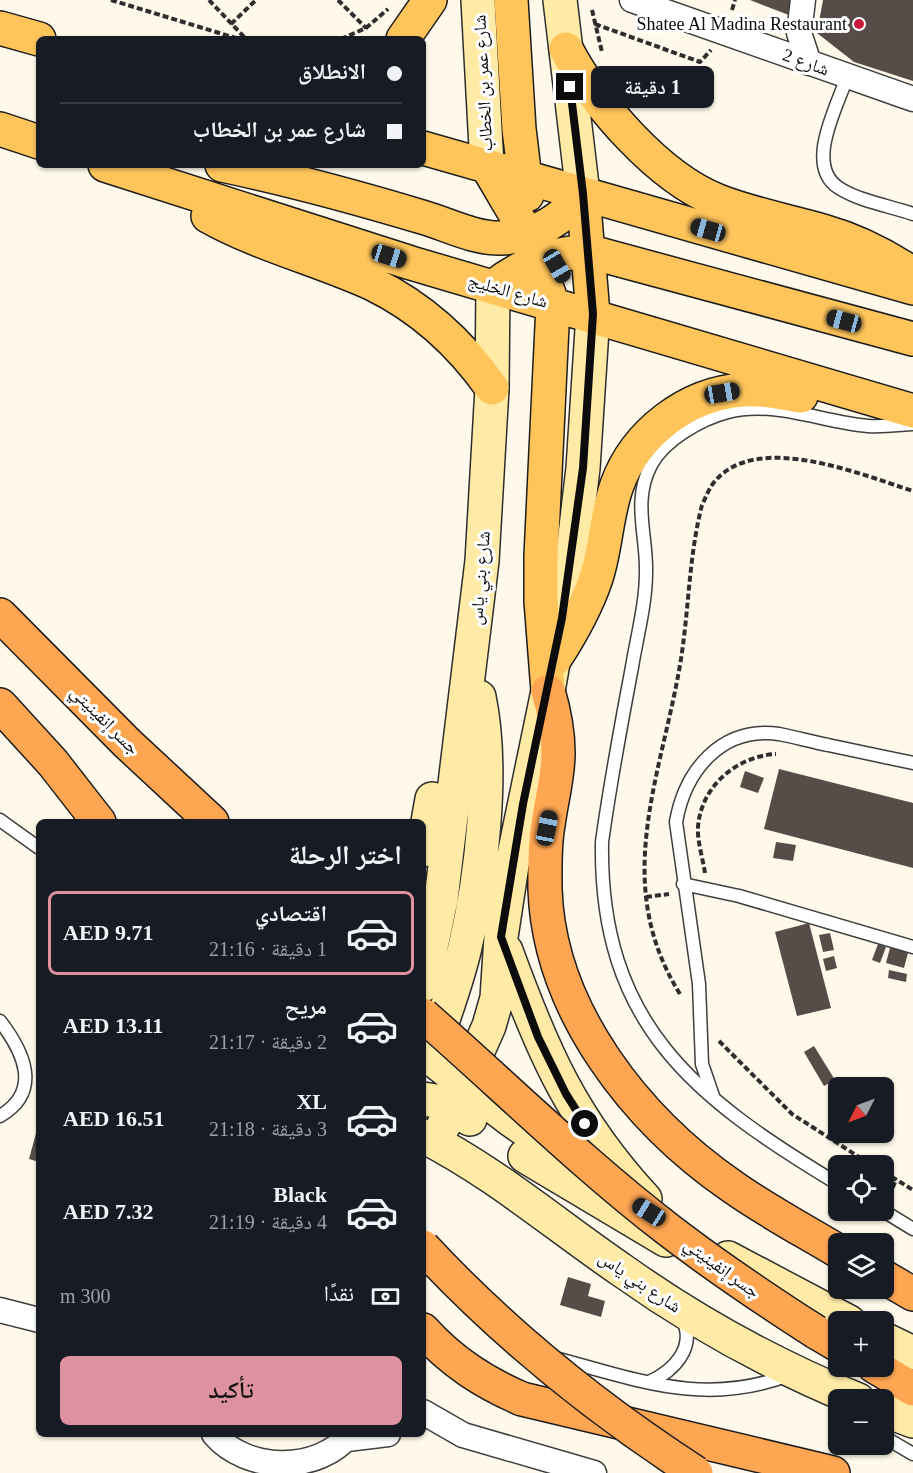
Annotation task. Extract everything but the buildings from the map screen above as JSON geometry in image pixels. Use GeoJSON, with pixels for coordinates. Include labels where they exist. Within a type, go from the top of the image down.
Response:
{"type":"FeatureCollection","features":[{"type":"Feature","properties":{"kind":"highway","name":"جسر إنفينيتي"},"geometry":{"type":"LineString","coordinates":[[0,615],[127,743],[209,819]]}},
{"type":"Feature","properties":{"kind":"highway"},"geometry":{"type":"LineString","coordinates":[[551,675],[558,754],[547,828],[546,893],[556,958],[580,1019],[610,1066],[646,1110],[687,1151],[733,1187],[828,1245]]}},
{"type":"Feature","properties":{"kind":"highway"},"geometry":{"type":"LineString","coordinates":[[0,705],[53,763],[97,819]]}},
{"type":"Feature","properties":{"kind":"highway","name":"جسر إنفينيتي"},"geometry":{"type":"LineString","coordinates":[[426,1018],[600,1173],[669,1230],[741,1283],[828,1340]]}},
{"type":"Feature","properties":{"kind":"highway"},"geometry":{"type":"LineString","coordinates":[[426,1250],[460,1286],[594,1403],[696,1473]]}},
{"type":"Feature","properties":{"kind":"highway"},"geometry":{"type":"LineString","coordinates":[[894,1283],[913,1294]]}},
{"type":"Feature","properties":{"kind":"highway"},"geometry":{"type":"LineString","coordinates":[[426,1333],[444,1353],[468,1371],[494,1387],[522,1399],[833,1473]]}},
{"type":"Feature","properties":{"kind":"highway"},"geometry":{"type":"LineString","coordinates":[[893,1377],[913,1389]]}},
{"type":"Feature","properties":{"kind":"main road"},"geometry":{"type":"LineString","coordinates":[[405,36],[430,0]]}},
{"type":"Feature","properties":{"kind":"main road","name":"شارع عمر بن الخطاب"},"geometry":{"type":"LineString","coordinates":[[478,0],[487,166]]}},
{"type":"Feature","properties":{"kind":"main road"},"geometry":{"type":"LineString","coordinates":[[511,0],[523,176],[554,305],[541,556],[541,601],[551,675]]}},
{"type":"Feature","properties":{"kind":"main road"},"geometry":{"type":"LineString","coordinates":[[575,2],[566,49],[583,194]]}},
{"type":"Feature","properties":{"kind":"main road"},"geometry":{"type":"LineString","coordinates":[[0,28],[36,38]]}},
{"type":"Feature","properties":{"kind":"main road"},"geometry":{"type":"LineString","coordinates":[[566,49],[583,78],[603,105],[660,165],[687,186],[718,201],[851,241],[913,274]]}},
{"type":"Feature","properties":{"kind":"main road"},"geometry":{"type":"LineString","coordinates":[[426,149],[913,288]]}},
{"type":"Feature","properties":{"kind":"main road"},"geometry":{"type":"LineString","coordinates":[[487,166],[539,245],[593,314]]}},
{"type":"Feature","properties":{"kind":"main road","name":"شارع بني ياس"},"geometry":{"type":"LineString","coordinates":[[426,971],[441,899],[482,561],[492,388],[494,287],[487,166]]}},
{"type":"Feature","properties":{"kind":"main road","name":"شارع الخليج"},"geometry":{"type":"LineString","coordinates":[[114,168],[494,287],[593,314],[913,411]]}},
{"type":"Feature","properties":{"kind":"main road"},"geometry":{"type":"LineString","coordinates":[[235,168],[353,196],[491,238],[587,251],[913,339]]}},
{"type":"Feature","properties":{"kind":"main road"},"geometry":{"type":"LineString","coordinates":[[147,179],[181,201],[253,238],[353,276],[394,295],[449,336],[492,388]]}},
{"type":"Feature","properties":{"kind":"main road"},"geometry":{"type":"LineString","coordinates":[[494,287],[515,272],[583,194]]}},
{"type":"Feature","properties":{"kind":"main road","name":"شارع بني ياس"},"geometry":{"type":"LineString","coordinates":[[583,194],[593,314],[574,544],[551,675],[529,774],[501,937],[497,998],[489,1026],[427,1132],[676,1306],[734,1341],[828,1389]]}},
{"type":"Feature","properties":{"kind":"main road"},"geometry":{"type":"LineString","coordinates":[[551,675],[595,579],[604,550],[612,503],[624,469],[639,446],[657,427],[687,406],[705,398],[741,390],[760,389],[823,398],[867,398]]}},
{"type":"Feature","properties":{"kind":"main road"},"geometry":{"type":"LineString","coordinates":[[426,832],[444,724],[455,690],[471,657]]}},
{"type":"Feature","properties":{"kind":"main road"},"geometry":{"type":"LineString","coordinates":[[426,1062],[465,947],[482,832],[485,774],[483,716],[471,657]]}},
{"type":"Feature","properties":{"kind":"main road"},"geometry":{"type":"LineString","coordinates":[[501,937],[538,1037],[566,1094],[595,1139],[666,1223]]}},
{"type":"Feature","properties":{"kind":"main road"},"geometry":{"type":"LineString","coordinates":[[426,1066],[447,1096],[535,1162],[663,1239],[736,1277],[828,1318]]}},
{"type":"Feature","properties":{"kind":"main road"},"geometry":{"type":"LineString","coordinates":[[426,1092],[447,1096],[542,1142],[666,1223],[773,1284],[828,1312]]}},
{"type":"Feature","properties":{"kind":"main road"},"geometry":{"type":"LineString","coordinates":[[894,1344],[913,1353]]}},
{"type":"Feature","properties":{"kind":"main road"},"geometry":{"type":"LineString","coordinates":[[894,1421],[906,1434]]}},
{"type":"Feature","properties":{"kind":"street","name":"شارع 2"},"geometry":{"type":"LineString","coordinates":[[632,0],[913,99]]}},
{"type":"Feature","properties":{"kind":"street"},"geometry":{"type":"LineString","coordinates":[[803,0],[799,33],[809,63]]}},
{"type":"Feature","properties":{"kind":"street"},"geometry":{"type":"LineString","coordinates":[[0,1310],[36,1319]]}},
{"type":"Feature","properties":{"kind":"street"},"geometry":{"type":"LineString","coordinates":[[426,1414],[463,1435],[562,1468],[594,1473]]}},
{"type":"Feature","properties":{"kind":"street"},"geometry":{"type":"LineString","coordinates":[[426,1433],[463,1435]]}},
{"type":"Feature","properties":{"kind":"street"},"geometry":{"type":"LineString","coordinates":[[217,1437],[225,1447],[248,1462],[274,1469],[301,1467],[326,1457],[348,1437]]}},
{"type":"Feature","properties":{"kind":"lane"},"geometry":{"type":"LineString","coordinates":[[847,77],[823,149],[824,170],[837,187],[846,192],[913,214]]}},
{"type":"Feature","properties":{"kind":"lane"},"geometry":{"type":"LineString","coordinates":[[828,1178],[768,1141],[717,1102],[689,1078],[665,1050],[644,1019],[624,978],[605,916],[601,879],[602,842],[645,593],[646,551],[639,507],[642,484],[651,463],[680,436],[706,420],[729,412],[754,409],[778,411],[868,426],[913,423]]}},
{"type":"Feature","properties":{"kind":"lane"},"geometry":{"type":"LineString","coordinates":[[717,1102],[702,1064],[699,984],[682,880],[676,822],[680,797],[691,775],[707,756],[728,742],[752,735],[777,734],[913,763]]}},
{"type":"Feature","properties":{"kind":"lane"},"geometry":{"type":"LineString","coordinates":[[0,820],[36,846]]}},
{"type":"Feature","properties":{"kind":"lane"},"geometry":{"type":"LineString","coordinates":[[682,880],[913,947]]}},
{"type":"Feature","properties":{"kind":"lane"},"geometry":{"type":"LineString","coordinates":[[0,1021],[20,1048],[26,1071],[20,1095],[0,1116]]}},
{"type":"Feature","properties":{"kind":"lane"},"geometry":{"type":"LineString","coordinates":[[894,1217],[913,1229]]}},
{"type":"Feature","properties":{"kind":"lane"},"geometry":{"type":"LineString","coordinates":[[649,1382],[666,1375],[679,1360],[683,1351],[686,1342],[684,1323],[676,1306]]}},
{"type":"Feature","properties":{"kind":"lane"},"geometry":{"type":"LineString","coordinates":[[522,1349],[686,1390],[742,1389],[794,1373]]}},
{"type":"Feature","properties":{"kind":"lane"},"geometry":{"type":"LineString","coordinates":[[906,1434],[913,1454]]}},
{"type":"Feature","properties":{"kind":"lane"},"geometry":{"type":"LineString","coordinates":[[906,1434],[913,1460]]}},
{"type":"Feature","properties":{"kind":"path"},"geometry":{"type":"LineString","coordinates":[[111,0],[121,1],[230,36]]}},
{"type":"Feature","properties":{"kind":"path"},"geometry":{"type":"LineString","coordinates":[[209,0],[243,36]]}},
{"type":"Feature","properties":{"kind":"path"},"geometry":{"type":"LineString","coordinates":[[231,24],[256,0]]}},
{"type":"Feature","properties":{"kind":"path"},"geometry":{"type":"LineString","coordinates":[[338,0],[366,28]]}},
{"type":"Feature","properties":{"kind":"path"},"geometry":{"type":"LineString","coordinates":[[575,2],[597,38],[604,57]]}},
{"type":"Feature","properties":{"kind":"path"},"geometry":{"type":"LineString","coordinates":[[348,36],[366,28],[392,6]]}},
{"type":"Feature","properties":{"kind":"path"},"geometry":{"type":"LineString","coordinates":[[856,1155],[792,1114],[701,1022],[671,979],[662,957],[646,897],[643,858],[645,833],[677,680],[699,517],[714,482],[731,468],[745,462],[773,457],[818,463],[913,491]]}},
{"type":"Feature","properties":{"kind":"path"},"geometry":{"type":"LineString","coordinates":[[646,897],[673,894],[671,878],[682,880],[705,873],[698,829],[707,798],[726,773],[753,758],[783,753]]}},
{"type":"Feature","properties":{"kind":"path"},"geometry":{"type":"LineString","coordinates":[[894,1178],[913,1190]]}},
{"type":"Feature","properties":{"kind":"place","name":"Shatee Al Madina Restaurant"},"geometry":{"type":"Point","coordinates":[859,24]}},
{"type":"Feature","properties":{"kind":"route"},"geometry":{"type":"LineString","coordinates":[[570,87],[583,194],[593,314],[583,468],[562,618],[523,804],[501,937],[538,1037],[566,1094],[585,1124]]}}]}
